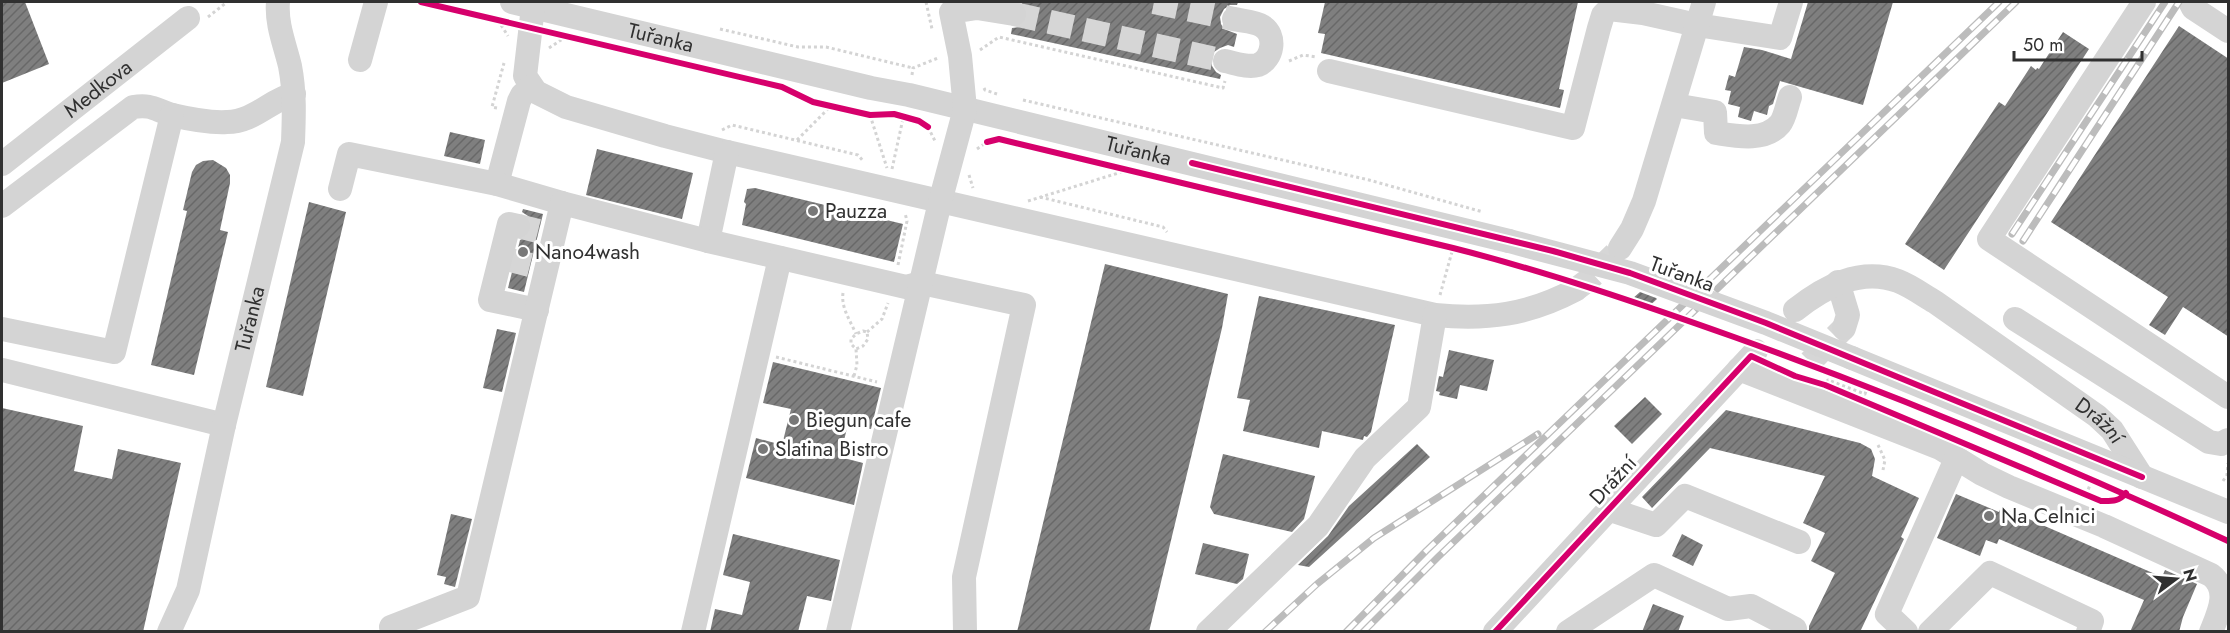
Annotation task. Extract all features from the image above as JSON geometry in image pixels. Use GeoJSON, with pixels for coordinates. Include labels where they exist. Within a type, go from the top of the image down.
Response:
{"type":"FeatureCollection","features":[{"type":"Feature","properties":{"kind":"street","name":"Tuřanka"},"geometry":{"type":"LineString","coordinates":[[169,632],[188,590],[224,425],[293,142],[294,94],[280,31],[278,2]]}},
{"type":"Feature","properties":{"kind":"street"},"geometry":{"type":"LineString","coordinates":[[360,60],[376,2]]}},
{"type":"Feature","properties":{"kind":"street","name":"Tuřanka"},"geometry":{"type":"LineString","coordinates":[[1620,248],[1632,230],[1644,201],[1704,2]]}},
{"type":"Feature","properties":{"kind":"street"},"geometry":{"type":"LineString","coordinates":[[1329,71],[1573,128],[1603,15],[1610,9],[1780,38],[1791,2]]}},
{"type":"Feature","properties":{"kind":"street"},"geometry":{"type":"LineString","coordinates":[[2144,2],[1989,239],[2229,398]]}},
{"type":"Feature","properties":{"kind":"street"},"geometry":{"type":"LineString","coordinates":[[2190,2],[2193,8],[2229,31]]}},
{"type":"Feature","properties":{"kind":"street"},"geometry":{"type":"LineString","coordinates":[[838,632],[897,379],[965,108],[960,56],[950,7],[977,8],[1014,14]]}},
{"type":"Feature","properties":{"kind":"street","name":"Medkova"},"geometry":{"type":"LineString","coordinates":[[4,155],[188,18]]}},
{"type":"Feature","properties":{"kind":"street","name":"Tuřanka"},"geometry":{"type":"LineString","coordinates":[[516,19],[965,108],[1509,241],[1630,273],[1766,323],[1852,358],[2139,488],[2229,512]]}},
{"type":"Feature","properties":{"kind":"street"},"geometry":{"type":"LineString","coordinates":[[516,19],[525,76],[531,87],[546,99],[665,136],[724,141],[940,202],[1435,315],[1467,318],[1502,316],[1534,308],[1575,290]]}},
{"type":"Feature","properties":{"kind":"street"},"geometry":{"type":"LineString","coordinates":[[1227,61],[1244,65],[1258,64],[1269,56],[1271,50],[1270,34],[1263,26],[1234,19]]}},
{"type":"Feature","properties":{"kind":"street"},"geometry":{"type":"LineString","coordinates":[[497,184],[522,95],[531,87]]}},
{"type":"Feature","properties":{"kind":"street"},"geometry":{"type":"LineString","coordinates":[[2,206],[132,107],[146,105],[172,115],[212,121],[244,120],[280,98],[294,94]]}},
{"type":"Feature","properties":{"kind":"street"},"geometry":{"type":"LineString","coordinates":[[1674,105],[1715,112],[1716,133],[1742,137],[1765,135],[1781,124],[1790,97]]}},
{"type":"Feature","properties":{"kind":"street"},"geometry":{"type":"LineString","coordinates":[[2,329],[114,352],[172,115]]}},
{"type":"Feature","properties":{"kind":"street"},"geometry":{"type":"LineString","coordinates":[[708,241],[724,141]]}},
{"type":"Feature","properties":{"kind":"street"},"geometry":{"type":"LineString","coordinates":[[340,189],[349,154],[497,184],[708,241],[893,284],[906,286],[922,283],[1024,305],[964,577],[965,632]]}},
{"type":"Feature","properties":{"kind":"street"},"geometry":{"type":"LineString","coordinates":[[537,310],[490,300],[562,203]]}},
{"type":"Feature","properties":{"kind":"street"},"geometry":{"type":"LineString","coordinates":[[391,627],[468,597],[537,310],[525,254]]}},
{"type":"Feature","properties":{"kind":"street"},"geometry":{"type":"LineString","coordinates":[[693,632],[780,258]]}},
{"type":"Feature","properties":{"kind":"street","name":"Drážní"},"geometry":{"type":"LineString","coordinates":[[1838,282],[1845,318],[1839,300],[1833,297],[1803,304],[1838,282],[1868,277],[1888,278],[1907,285],[1935,302],[2097,416],[2112,430],[2139,488]]}},
{"type":"Feature","properties":{"kind":"street"},"geometry":{"type":"LineString","coordinates":[[1208,632],[1318,526],[1365,458],[1419,407],[1435,315]]}},
{"type":"Feature","properties":{"kind":"street"},"geometry":{"type":"LineString","coordinates":[[2015,319],[2209,442],[2222,444],[2229,440]]}},
{"type":"Feature","properties":{"kind":"street","name":"Drážní"},"geometry":{"type":"LineString","coordinates":[[1495,632],[1756,351]]}},
{"type":"Feature","properties":{"kind":"street"},"geometry":{"type":"LineString","coordinates":[[1739,369],[1940,448],[1982,474],[2009,487],[2104,526],[2211,575],[2220,584],[2223,598],[2211,632]]}},
{"type":"Feature","properties":{"kind":"street"},"geometry":{"type":"LineString","coordinates":[[2,370],[224,425]]}},
{"type":"Feature","properties":{"kind":"street"},"geometry":{"type":"LineString","coordinates":[[1906,632],[1887,614],[1956,459]]}},
{"type":"Feature","properties":{"kind":"street"},"geometry":{"type":"LineString","coordinates":[[1608,509],[1656,525],[1684,496],[1798,542]]}},
{"type":"Feature","properties":{"kind":"street"},"geometry":{"type":"LineString","coordinates":[[1930,632],[1990,573],[2092,621],[2088,632]]}},
{"type":"Feature","properties":{"kind":"street"},"geometry":{"type":"LineString","coordinates":[[1568,632],[1654,575],[1728,609],[1751,606],[1795,629],[1794,632]]}},
{"type":"Feature","properties":{"kind":"path"},"geometry":{"type":"LineString","coordinates":[[487,18],[516,19]]}},
{"type":"Feature","properties":{"kind":"path"},"geometry":{"type":"LineString","coordinates":[[718,28],[798,47],[826,46],[913,68]]}},
{"type":"Feature","properties":{"kind":"path"},"geometry":{"type":"LineString","coordinates":[[560,35],[581,40]]}},
{"type":"Feature","properties":{"kind":"path"},"geometry":{"type":"LineString","coordinates":[[544,56],[549,48],[570,37]]}},
{"type":"Feature","properties":{"kind":"path"},"geometry":{"type":"LineString","coordinates":[[960,56],[974,54],[999,37],[1223,88],[1227,61]]}},
{"type":"Feature","properties":{"kind":"path"},"geometry":{"type":"LineString","coordinates":[[506,57],[492,107],[516,113]]}},
{"type":"Feature","properties":{"kind":"path"},"geometry":{"type":"LineString","coordinates":[[982,84],[986,90],[999,94]]}},
{"type":"Feature","properties":{"kind":"path"},"geometry":{"type":"LineString","coordinates":[[1022,100],[1369,180],[1494,215]]}},
{"type":"Feature","properties":{"kind":"path"},"geometry":{"type":"LineString","coordinates":[[822,104],[841,108]]}},
{"type":"Feature","properties":{"kind":"path"},"geometry":{"type":"LineString","coordinates":[[797,140],[831,106]]}},
{"type":"Feature","properties":{"kind":"path"},"geometry":{"type":"LineString","coordinates":[[860,113],[882,115]]}},
{"type":"Feature","properties":{"kind":"path"},"geometry":{"type":"LineString","coordinates":[[894,114],[911,118]]}},
{"type":"Feature","properties":{"kind":"path"},"geometry":{"type":"LineString","coordinates":[[919,121],[928,127],[935,142],[935,151]]}},
{"type":"Feature","properties":{"kind":"path"},"geometry":{"type":"LineString","coordinates":[[724,141],[732,125],[858,154],[864,163]]}},
{"type":"Feature","properties":{"kind":"path"},"geometry":{"type":"LineString","coordinates":[[976,150],[987,142],[999,139]]}},
{"type":"Feature","properties":{"kind":"path"},"geometry":{"type":"LineString","coordinates":[[1117,168],[1139,173]]}},
{"type":"Feature","properties":{"kind":"path"},"geometry":{"type":"LineString","coordinates":[[968,170],[969,179],[978,194]]}},
{"type":"Feature","properties":{"kind":"path"},"geometry":{"type":"LineString","coordinates":[[1022,202],[1128,170]]}},
{"type":"Feature","properties":{"kind":"path"},"geometry":{"type":"LineString","coordinates":[[854,376],[856,349],[851,344],[851,339],[856,334],[867,332],[882,319],[893,284],[907,221],[903,208]]}},
{"type":"Feature","properties":{"kind":"path"},"geometry":{"type":"LineString","coordinates":[[1441,246],[1462,251]]}},
{"type":"Feature","properties":{"kind":"path"},"geometry":{"type":"LineString","coordinates":[[1442,286],[1452,248]]}},
{"type":"Feature","properties":{"kind":"path"},"geometry":{"type":"LineString","coordinates":[[848,273],[842,300],[856,334]]}},
{"type":"Feature","properties":{"kind":"path"},"geometry":{"type":"LineString","coordinates":[[856,349],[863,346],[868,339],[867,332]]}},
{"type":"Feature","properties":{"kind":"path"},"geometry":{"type":"LineString","coordinates":[[771,356],[877,382]]}},
{"type":"Feature","properties":{"kind":"path"},"geometry":{"type":"LineString","coordinates":[[1828,380],[1865,394],[1868,387]]}},
{"type":"Feature","properties":{"kind":"path"},"geometry":{"type":"LineString","coordinates":[[1857,382],[1878,391]]}},
{"type":"Feature","properties":{"kind":"path"},"geometry":{"type":"LineString","coordinates":[[2082,475],[2103,484]]}},
{"type":"Feature","properties":{"kind":"path"},"geometry":{"type":"LineString","coordinates":[[2086,495],[2092,480]]}},
{"type":"Feature","properties":{"kind":"path"},"geometry":{"type":"LineString","coordinates":[[2115,488],[2139,488]]}},
{"type":"Feature","properties":{"kind":"building"},"geometry":{"type":"Polygon","coordinates":[[[2,2],[25,2],[49,64],[2,83],[2,2]]]}},
{"type":"Feature","properties":{"kind":"building"},"geometry":{"type":"Polygon","coordinates":[[[1020,2],[1238,2],[1237,5],[1230,5],[1224,9],[1220,17],[1224,29],[1237,34],[1234,47],[1228,45],[1220,48],[1211,57],[1212,66],[1221,75],[1220,79],[1011,34],[1012,28],[1020,27],[1028,17],[1027,8],[1020,2]]]}},
{"type":"Feature","properties":{"kind":"building"},"geometry":{"type":"Polygon","coordinates":[[[1325,2],[1578,2],[1559,89],[1564,90],[1560,108],[1321,53],[1325,34],[1318,33],[1325,2]]]}},
{"type":"Feature","properties":{"kind":"building"},"geometry":{"type":"Polygon","coordinates":[[[1808,2],[1893,2],[1863,105],[1780,81],[1767,115],[1754,111],[1751,121],[1738,117],[1740,107],[1728,104],[1731,91],[1725,90],[1729,75],[1735,77],[1744,47],[1791,59],[1808,2]]]}},
{"type":"Feature","properties":{"kind":"building"},"geometry":{"type":"Polygon","coordinates":[[[2179,26],[2229,59],[2229,337],[2183,307],[2165,335],[2149,325],[2168,297],[2051,222],[2179,26]]]}},
{"type":"Feature","properties":{"kind":"building"},"geometry":{"type":"Polygon","coordinates":[[[2063,32],[2089,49],[1944,270],[1905,244],[1999,102],[2005,106],[2031,66],[2036,70],[2039,69],[2063,32]]]}},
{"type":"Feature","properties":{"kind":"building"},"geometry":{"type":"Polygon","coordinates":[[[450,132],[485,140],[480,164],[444,156],[450,132]]]}},
{"type":"Feature","properties":{"kind":"building"},"geometry":{"type":"Polygon","coordinates":[[[597,149],[693,173],[682,219],[586,195],[597,149]]]}},
{"type":"Feature","properties":{"kind":"building"},"geometry":{"type":"Polygon","coordinates":[[[213,160],[226,168],[230,175],[220,230],[228,232],[194,375],[151,365],[187,211],[183,210],[192,172],[196,165],[203,161],[213,160]]]}},
{"type":"Feature","properties":{"kind":"building"},"geometry":{"type":"Polygon","coordinates":[[[755,188],[903,224],[894,262],[742,225],[747,189],[755,188]]]}},
{"type":"Feature","properties":{"kind":"building"},"geometry":{"type":"Polygon","coordinates":[[[309,202],[346,212],[303,396],[266,387],[309,202]]]}},
{"type":"Feature","properties":{"kind":"building","name":"Nano4wash"},"geometry":{"type":"Polygon","coordinates":[[[523,209],[543,214],[524,292],[508,288],[520,240],[528,236],[532,229],[531,221],[522,212],[523,209]]]}},
{"type":"Feature","properties":{"kind":"building"},"geometry":{"type":"Polygon","coordinates":[[[1105,264],[1228,294],[1222,328],[1149,632],[1017,632],[1105,264]]]}},
{"type":"Feature","properties":{"kind":"building"},"geometry":{"type":"Polygon","coordinates":[[[1640,292],[1657,299],[1642,310],[1632,299],[1640,292]]]}},
{"type":"Feature","properties":{"kind":"building"},"geometry":{"type":"Polygon","coordinates":[[[1259,296],[1395,325],[1371,432],[1367,437],[1364,436],[1363,440],[1322,431],[1319,448],[1243,431],[1250,400],[1237,398],[1259,296]]]}},
{"type":"Feature","properties":{"kind":"building"},"geometry":{"type":"Polygon","coordinates":[[[497,329],[516,333],[502,392],[483,388],[497,329]]]}},
{"type":"Feature","properties":{"kind":"building"},"geometry":{"type":"Polygon","coordinates":[[[1449,350],[1494,360],[1487,391],[1460,385],[1457,399],[1439,395],[1440,392],[1436,391],[1439,376],[1443,377],[1449,350]]]}},
{"type":"Feature","properties":{"kind":"building"},"geometry":{"type":"Polygon","coordinates":[[[773,362],[881,388],[871,429],[848,424],[840,457],[863,463],[854,505],[746,478],[756,438],[782,445],[791,409],[763,403],[773,362]]]}},
{"type":"Feature","properties":{"kind":"building"},"geometry":{"type":"Polygon","coordinates":[[[1645,397],[1662,414],[1632,444],[1614,426],[1645,397]]]}},
{"type":"Feature","properties":{"kind":"building"},"geometry":{"type":"Polygon","coordinates":[[[2,408],[83,426],[74,471],[112,479],[118,449],[181,463],[143,632],[2,632],[2,408]]]}},
{"type":"Feature","properties":{"kind":"building"},"geometry":{"type":"Polygon","coordinates":[[[1726,410],[1860,443],[1871,449],[1875,459],[1872,476],[1919,498],[1901,537],[1904,539],[1860,632],[1809,632],[1809,626],[1835,573],[1811,561],[1825,533],[1803,523],[1825,476],[1710,448],[1652,508],[1642,497],[1726,410]]]}},
{"type":"Feature","properties":{"kind":"building"},"geometry":{"type":"Polygon","coordinates":[[[1417,444],[1430,457],[1309,567],[1298,565],[1328,536],[1349,506],[1417,444]]]}},
{"type":"Feature","properties":{"kind":"building"},"geometry":{"type":"Polygon","coordinates":[[[1223,454],[1315,476],[1304,519],[1292,532],[1214,514],[1210,507],[1223,454]]]}},
{"type":"Feature","properties":{"kind":"building"},"geometry":{"type":"Polygon","coordinates":[[[1956,494],[1999,512],[2001,507],[2162,577],[2165,570],[2197,584],[2179,632],[2130,632],[2144,600],[1999,539],[1997,544],[1986,540],[1980,556],[1937,538],[1956,494]]]}},
{"type":"Feature","properties":{"kind":"building"},"geometry":{"type":"Polygon","coordinates":[[[451,514],[472,519],[455,587],[444,584],[446,577],[437,575],[451,514]]]}},
{"type":"Feature","properties":{"kind":"building"},"geometry":{"type":"Polygon","coordinates":[[[733,534],[840,560],[831,601],[807,596],[798,632],[710,632],[715,609],[742,615],[750,582],[723,575],[733,534]]]}},
{"type":"Feature","properties":{"kind":"building"},"geometry":{"type":"Polygon","coordinates":[[[1682,534],[1703,545],[1693,566],[1672,556],[1682,534]]]}},
{"type":"Feature","properties":{"kind":"building"},"geometry":{"type":"Polygon","coordinates":[[[1203,543],[1249,554],[1243,579],[1237,584],[1195,574],[1203,543]]]}},
{"type":"Feature","properties":{"kind":"building"},"geometry":{"type":"Polygon","coordinates":[[[1653,604],[1684,616],[1678,632],[1642,632],[1653,604]]]}},
{"type":"Feature","properties":{"kind":"tunnel"},"geometry":{"type":"LineString","coordinates":[[1154,2],[1234,19]]}},
{"type":"Feature","properties":{"kind":"tunnel"},"geometry":{"type":"LineString","coordinates":[[1014,14],[1225,61]]}},
{"type":"Feature","properties":{"kind":"tunnel"},"geometry":{"type":"LineString","coordinates":[[518,226],[538,231]]}},
{"type":"Feature","properties":{"kind":"tunnel"},"geometry":{"type":"LineString","coordinates":[[1575,290],[1615,254]]}},
{"type":"Feature","properties":{"kind":"tunnel"},"geometry":{"type":"LineString","coordinates":[[510,260],[530,265]]}},
{"type":"Feature","properties":{"kind":"tunnel"},"geometry":{"type":"LineString","coordinates":[[1810,362],[1844,328]]}},
{"type":"Feature","properties":{"kind":"railway"},"geometry":{"type":"LineString","coordinates":[[1346,632],[1426,551],[1999,2]]}},
{"type":"Feature","properties":{"kind":"railway"},"geometry":{"type":"LineString","coordinates":[[1363,632],[1438,557],[2016,2]]}},
{"type":"Feature","properties":{"kind":"railway"},"geometry":{"type":"LineString","coordinates":[[2012,234],[2165,2]]}},
{"type":"Feature","properties":{"kind":"railway"},"geometry":{"type":"LineString","coordinates":[[2023,241],[2179,2]]}},
{"type":"Feature","properties":{"kind":"railway"},"geometry":{"type":"LineString","coordinates":[[1265,632],[1317,584],[1374,538],[1538,434]]}},
{"type":"Feature","properties":{"kind":"cycle path"},"geometry":{"type":"LineString","coordinates":[[421,2],[782,87],[813,102],[870,115],[894,114],[919,121],[928,127]]}},
{"type":"Feature","properties":{"kind":"cycle path"},"geometry":{"type":"LineString","coordinates":[[987,142],[999,139],[1453,248],[1594,289],[1734,337],[1921,408],[2045,459],[2228,541]]}},
{"type":"Feature","properties":{"kind":"cycle path"},"geometry":{"type":"LineString","coordinates":[[1192,163],[1553,251],[1630,273],[1766,323],[2142,477]]}},
{"type":"Feature","properties":{"kind":"cycle path"},"geometry":{"type":"LineString","coordinates":[[1495,632],[1751,356],[2101,501],[2118,499],[2126,493]]}},
{"type":"Feature","properties":{"kind":"place","name":"Pauzza"},"geometry":{"type":"Point","coordinates":[813,211]}},
{"type":"Feature","properties":{"kind":"place","name":"Nano4wash"},"geometry":{"type":"Point","coordinates":[523,252]}},
{"type":"Feature","properties":{"kind":"place","name":"Biegun cafe"},"geometry":{"type":"Point","coordinates":[794,420]}},
{"type":"Feature","properties":{"kind":"place","name":"Slatina Bistro"},"geometry":{"type":"Point","coordinates":[763,449]}},
{"type":"Feature","properties":{"kind":"place","name":"Na Celnici"},"geometry":{"type":"Point","coordinates":[1989,516]}}]}
